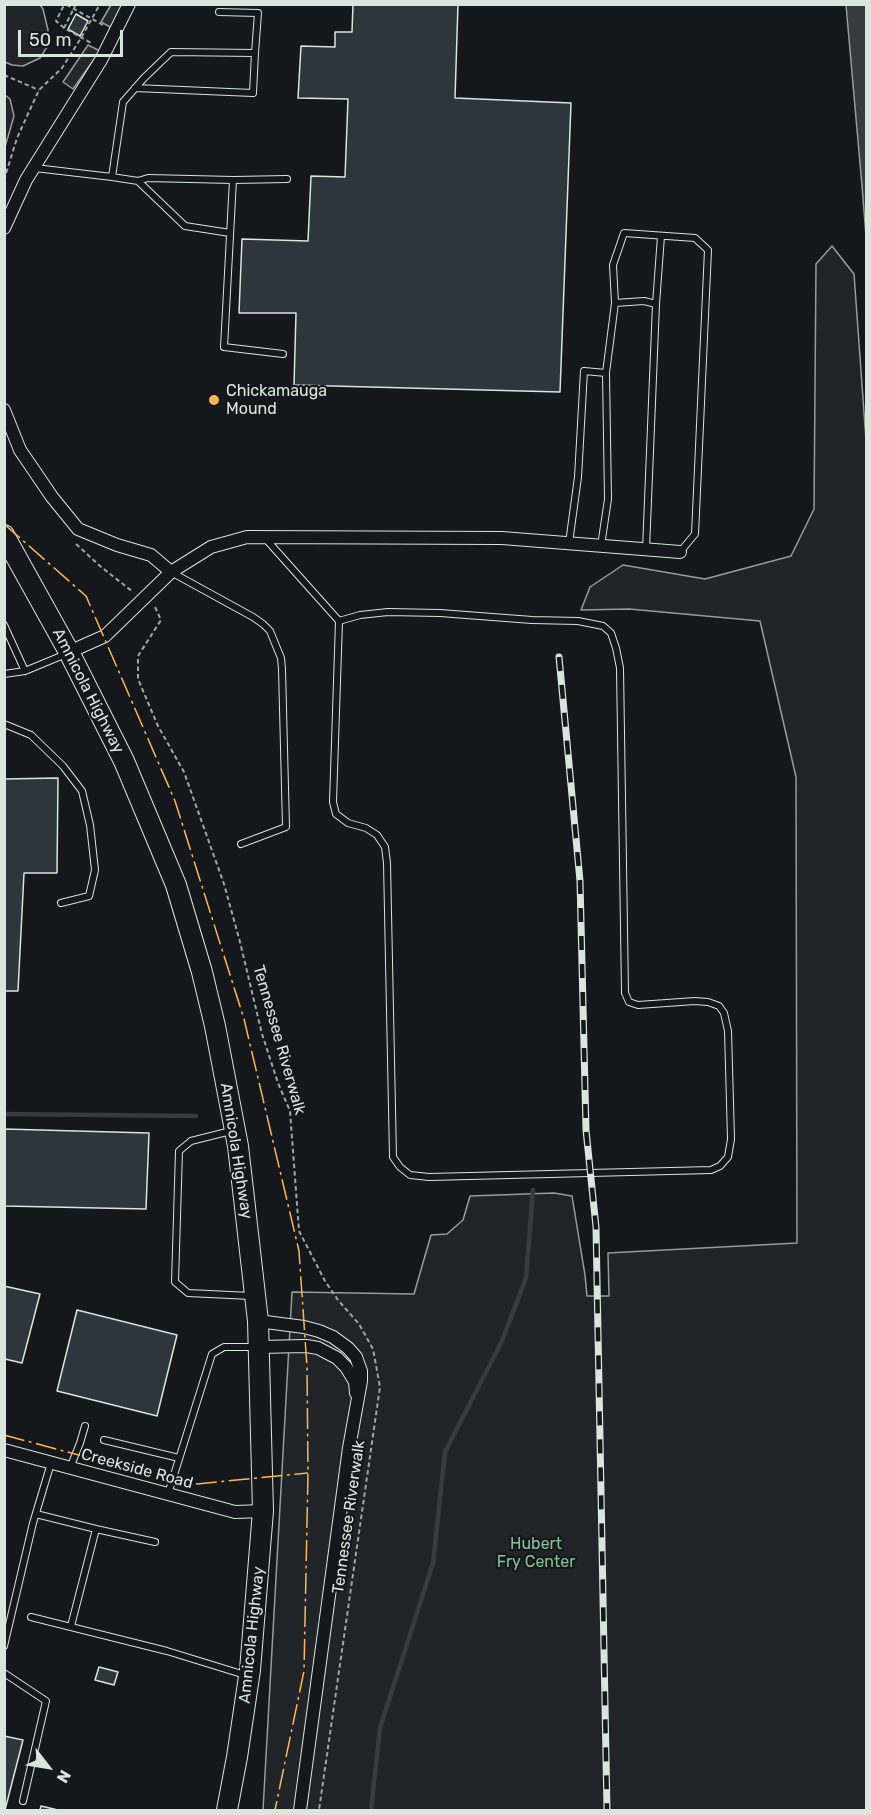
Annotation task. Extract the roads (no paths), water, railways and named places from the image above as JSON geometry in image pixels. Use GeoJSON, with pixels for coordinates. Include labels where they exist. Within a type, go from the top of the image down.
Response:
{"type":"FeatureCollection","features":[{"type":"Feature","properties":{"kind":"main road","name":"Amnicola Highway"},"geometry":{"type":"LineString","coordinates":[[4,535],[69,652],[124,761],[176,885],[202,972],[235,1130],[258,1321],[263,1511],[249,1676],[227,1810]]}},
{"type":"Feature","properties":{"kind":"street"},"geometry":{"type":"LineString","coordinates":[[4,228],[26,180],[101,60],[129,4]]}},
{"type":"Feature","properties":{"kind":"street"},"geometry":{"type":"LineString","coordinates":[[4,411],[20,450],[52,497],[78,529],[117,545],[150,555],[171,572]]}},
{"type":"Feature","properties":{"kind":"street"},"geometry":{"type":"LineString","coordinates":[[69,652],[105,636],[171,572],[211,547],[247,537],[502,538],[680,552]]}},
{"type":"Feature","properties":{"kind":"street"},"geometry":{"type":"LineString","coordinates":[[258,1321],[319,1331],[341,1342],[356,1357],[361,1371],[300,1810]]}},
{"type":"Feature","properties":{"kind":"street"},"geometry":{"type":"LineString","coordinates":[[259,1347],[318,1348],[337,1358],[346,1367],[354,1382],[357,1398]]}},
{"type":"Feature","properties":{"kind":"street","name":"Creekside Road"},"geometry":{"type":"LineString","coordinates":[[4,1450],[235,1512],[263,1511]]}},
{"type":"Feature","properties":{"kind":"lane"},"geometry":{"type":"LineString","coordinates":[[135,88],[253,93],[258,13],[219,12]]}},
{"type":"Feature","properties":{"kind":"lane"},"geometry":{"type":"LineString","coordinates":[[112,177],[123,102],[171,52],[255,53]]}},
{"type":"Feature","properties":{"kind":"lane"},"geometry":{"type":"LineString","coordinates":[[34,167],[138,181],[148,178],[287,179]]}},
{"type":"Feature","properties":{"kind":"lane"},"geometry":{"type":"LineString","coordinates":[[233,180],[224,347],[283,354]]}},
{"type":"Feature","properties":{"kind":"lane"},"geometry":{"type":"LineString","coordinates":[[138,181],[185,226],[231,233]]}},
{"type":"Feature","properties":{"kind":"lane"},"geometry":{"type":"LineString","coordinates":[[601,546],[608,499],[606,373],[615,303],[613,265],[624,233],[695,238],[708,250],[695,534],[680,552]]}},
{"type":"Feature","properties":{"kind":"lane"},"geometry":{"type":"LineString","coordinates":[[646,549],[661,236]]}},
{"type":"Feature","properties":{"kind":"lane"},"geometry":{"type":"LineString","coordinates":[[615,303],[644,301],[656,304]]}},
{"type":"Feature","properties":{"kind":"lane"},"geometry":{"type":"LineString","coordinates":[[568,543],[578,477],[584,371],[606,373]]}},
{"type":"Feature","properties":{"kind":"lane"},"geometry":{"type":"LineString","coordinates":[[264,537],[339,621],[333,802],[336,814],[348,824],[366,828],[377,835],[385,847],[393,1157],[400,1167],[410,1175],[429,1177],[711,1170],[720,1166],[728,1158],[731,1139],[728,1031],[724,1013],[718,1006],[702,1001],[638,1005],[629,1002],[625,993],[620,668],[610,633],[603,626],[578,621],[440,613],[388,612],[360,615],[339,621]]}},
{"type":"Feature","properties":{"kind":"lane"},"geometry":{"type":"LineString","coordinates":[[171,572],[263,624],[270,631],[281,658],[286,827],[242,844]]}},
{"type":"Feature","properties":{"kind":"lane"},"geometry":{"type":"LineString","coordinates":[[4,625],[25,670]]}},
{"type":"Feature","properties":{"kind":"lane"},"geometry":{"type":"LineString","coordinates":[[4,674],[25,670],[69,652]]}},
{"type":"Feature","properties":{"kind":"lane"},"geometry":{"type":"LineString","coordinates":[[4,724],[32,735],[63,766],[82,791],[90,825],[95,870],[89,896],[61,903]]}},
{"type":"Feature","properties":{"kind":"lane"},"geometry":{"type":"LineString","coordinates":[[235,1130],[191,1141],[179,1151],[175,1282],[188,1293],[255,1296]]}},
{"type":"Feature","properties":{"kind":"lane"},"geometry":{"type":"LineString","coordinates":[[168,1494],[212,1354],[224,1347],[259,1347]]}},
{"type":"Feature","properties":{"kind":"lane"},"geometry":{"type":"LineString","coordinates":[[69,1468],[85,1426]]}},
{"type":"Feature","properties":{"kind":"lane"},"geometry":{"type":"LineString","coordinates":[[104,1440],[179,1458]]}},
{"type":"Feature","properties":{"kind":"lane"},"geometry":{"type":"LineString","coordinates":[[4,1646],[51,1462]]}},
{"type":"Feature","properties":{"kind":"lane"},"geometry":{"type":"LineString","coordinates":[[36,1514],[154,1542]]}},
{"type":"Feature","properties":{"kind":"lane"},"geometry":{"type":"LineString","coordinates":[[71,1626],[96,1529]]}},
{"type":"Feature","properties":{"kind":"lane"},"geometry":{"type":"LineString","coordinates":[[31,1617],[249,1676]]}},
{"type":"Feature","properties":{"kind":"lane"},"geometry":{"type":"LineString","coordinates":[[4,1673],[46,1701],[23,1801]]}},
{"type":"Feature","properties":{"kind":"waterway"},"geometry":{"type":"LineString","coordinates":[[4,1114],[196,1116]]}},
{"type":"Feature","properties":{"kind":"waterway"},"geometry":{"type":"LineString","coordinates":[[371,1810],[380,1728],[433,1563],[445,1452],[502,1341],[526,1278],[533,1190]]}},
{"type":"Feature","properties":{"kind":"railway"},"geometry":{"type":"LineString","coordinates":[[559,657],[580,881],[586,1130],[596,1227],[607,1810]]}},
{"type":"Feature","properties":{"kind":"place","name":"Chickamauga Mound"},"geometry":{"type":"Point","coordinates":[214,400]}},
{"type":"Feature","properties":{"kind":"park label","name":"Hubert Fry Center"},"geometry":{"type":"Point","coordinates":[536,1553]}}]}
